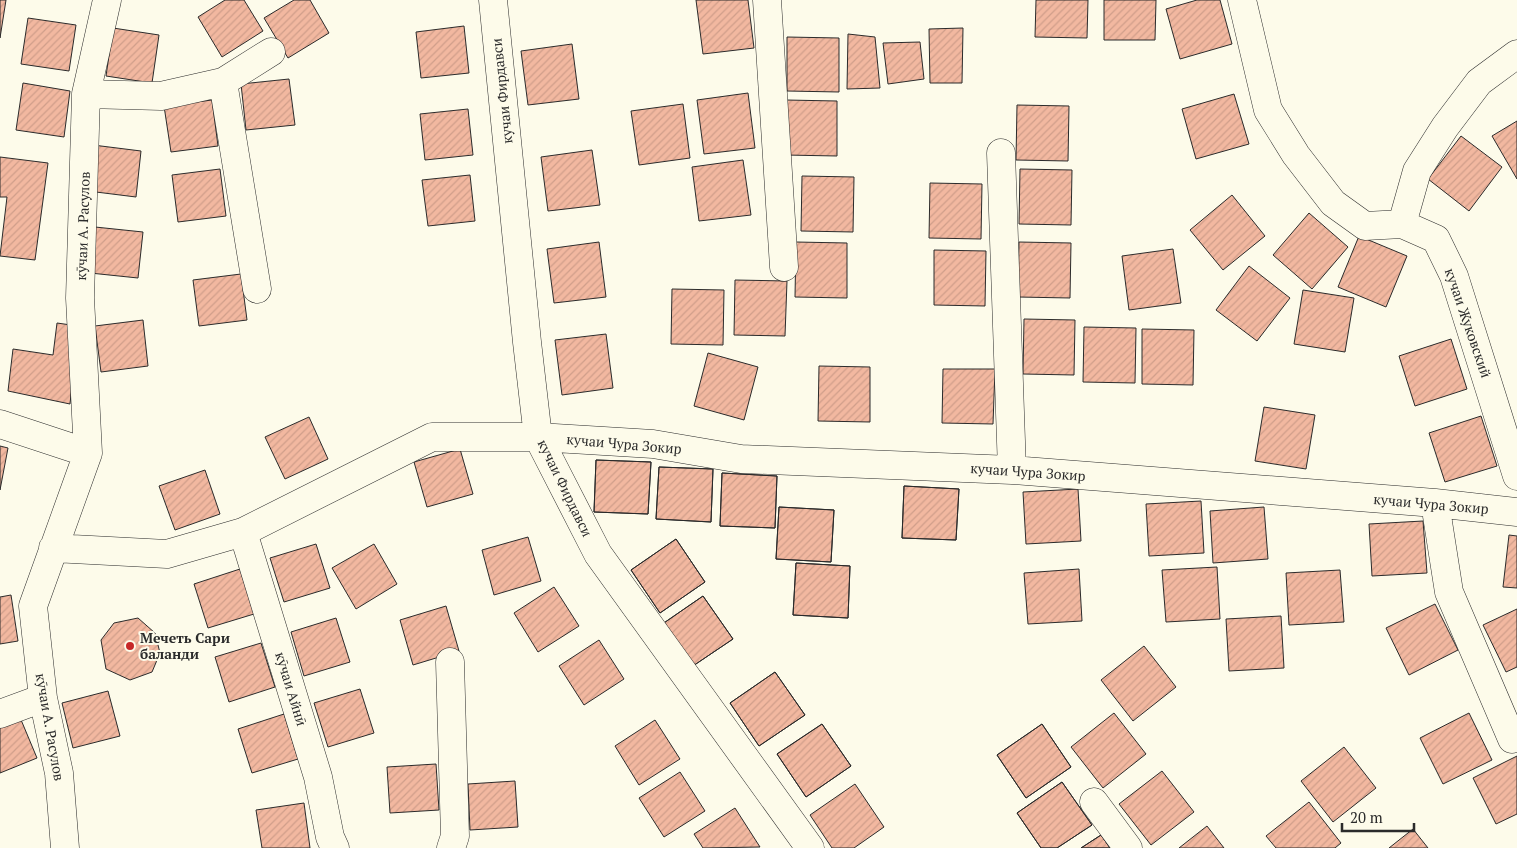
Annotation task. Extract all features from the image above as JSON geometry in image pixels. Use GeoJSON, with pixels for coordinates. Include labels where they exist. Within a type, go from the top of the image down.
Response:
{"type":"FeatureCollection","features":[{"type":"Feature","properties":{"kind":"street","name":"кӯчаи А. Расулов"},"geometry":{"type":"LineString","coordinates":[[88,454],[80,298],[86,94],[107,0]]}},
{"type":"Feature","properties":{"kind":"street"},"geometry":{"type":"LineString","coordinates":[[767,0],[784,267]]}},
{"type":"Feature","properties":{"kind":"street","name":"кучаи Жуковский"},"geometry":{"type":"LineString","coordinates":[[1242,0],[1268,110],[1296,155],[1333,202],[1364,226],[1402,224],[1436,239],[1454,276],[1517,476]]}},
{"type":"Feature","properties":{"kind":"street","name":"кучаи Фирдавси"},"geometry":{"type":"LineString","coordinates":[[499,1],[527,342],[538,437],[598,554],[810,848]]}},
{"type":"Feature","properties":{"kind":"street"},"geometry":{"type":"LineString","coordinates":[[86,94],[161,96],[223,82],[271,52]]}},
{"type":"Feature","properties":{"kind":"street"},"geometry":{"type":"LineString","coordinates":[[1402,224],[1417,171],[1445,127],[1478,82],[1517,54]]}},
{"type":"Feature","properties":{"kind":"street"},"geometry":{"type":"LineString","coordinates":[[223,82],[257,289]]}},
{"type":"Feature","properties":{"kind":"street"},"geometry":{"type":"LineString","coordinates":[[1001,153],[1012,470]]}},
{"type":"Feature","properties":{"kind":"street"},"geometry":{"type":"LineString","coordinates":[[0,424],[88,454],[53,548]]}},
{"type":"Feature","properties":{"kind":"street","name":"кучаи Чура Зокир"},"geometry":{"type":"LineString","coordinates":[[53,548],[167,554],[243,532],[432,437],[538,437],[653,444],[741,459],[1012,470],[1434,503],[1517,512]]}},
{"type":"Feature","properties":{"kind":"street"},"geometry":{"type":"LineString","coordinates":[[1434,503],[1449,592],[1512,739]]}},
{"type":"Feature","properties":{"kind":"street","name":"кӯчаи Айнӣ"},"geometry":{"type":"LineString","coordinates":[[243,532],[318,777],[330,837],[335,848]]}},
{"type":"Feature","properties":{"kind":"street","name":"кӯчаи А. Расулов"},"geometry":{"type":"LineString","coordinates":[[53,548],[33,606],[43,698],[59,773],[64,848]]}},
{"type":"Feature","properties":{"kind":"street"},"geometry":{"type":"LineString","coordinates":[[450,662],[455,836],[451,848]]}},
{"type":"Feature","properties":{"kind":"street"},"geometry":{"type":"LineString","coordinates":[[0,714],[43,698]]}},
{"type":"Feature","properties":{"kind":"street"},"geometry":{"type":"LineString","coordinates":[[1094,802],[1128,848]]}},
{"type":"Feature","properties":{"kind":"building"},"geometry":{"type":"Polygon","coordinates":[[[0,0],[6,0],[0,38],[0,0]]]}},
{"type":"Feature","properties":{"kind":"building"},"geometry":{"type":"Polygon","coordinates":[[[225,0],[244,0],[263,31],[222,57],[198,17],[225,0]]]}},
{"type":"Feature","properties":{"kind":"building"},"geometry":{"type":"Polygon","coordinates":[[[294,0],[310,0],[329,33],[288,58],[264,18],[294,0]]]}},
{"type":"Feature","properties":{"kind":"building"},"geometry":{"type":"Polygon","coordinates":[[[696,0],[748,0],[754,48],[703,54],[696,0]]]}},
{"type":"Feature","properties":{"kind":"building"},"geometry":{"type":"Polygon","coordinates":[[[1036,0],[1088,0],[1087,38],[1035,37],[1036,0]]]}},
{"type":"Feature","properties":{"kind":"building"},"geometry":{"type":"Polygon","coordinates":[[[1104,0],[1156,0],[1155,40],[1104,40],[1104,0]]]}},
{"type":"Feature","properties":{"kind":"building"},"geometry":{"type":"Polygon","coordinates":[[[1197,0],[1220,0],[1232,44],[1180,59],[1166,9],[1197,0]]]}},
{"type":"Feature","properties":{"kind":"building"},"geometry":{"type":"Polygon","coordinates":[[[28,18],[76,25],[69,71],[21,64],[28,18]]]}},
{"type":"Feature","properties":{"kind":"building"},"geometry":{"type":"Polygon","coordinates":[[[464,26],[469,73],[421,78],[416,32],[464,26]]]}},
{"type":"Feature","properties":{"kind":"building"},"geometry":{"type":"Polygon","coordinates":[[[113,28],[159,35],[152,83],[106,76],[113,28]]]}},
{"type":"Feature","properties":{"kind":"building"},"geometry":{"type":"Polygon","coordinates":[[[963,28],[962,83],[930,83],[929,29],[963,28]]]}},
{"type":"Feature","properties":{"kind":"building"},"geometry":{"type":"Polygon","coordinates":[[[848,34],[875,37],[880,88],[847,89],[848,34]]]}},
{"type":"Feature","properties":{"kind":"building"},"geometry":{"type":"Polygon","coordinates":[[[787,37],[839,38],[839,92],[787,91],[787,37]]]}},
{"type":"Feature","properties":{"kind":"building"},"geometry":{"type":"Polygon","coordinates":[[[920,42],[924,79],[888,84],[883,43],[920,42]]]}},
{"type":"Feature","properties":{"kind":"building"},"geometry":{"type":"Polygon","coordinates":[[[572,44],[579,99],[528,105],[521,51],[572,44]]]}},
{"type":"Feature","properties":{"kind":"building"},"geometry":{"type":"Polygon","coordinates":[[[289,79],[295,125],[246,130],[241,84],[289,79]]]}},
{"type":"Feature","properties":{"kind":"building"},"geometry":{"type":"Polygon","coordinates":[[[23,83],[70,91],[64,137],[16,130],[23,83]]]}},
{"type":"Feature","properties":{"kind":"building"},"geometry":{"type":"Polygon","coordinates":[[[748,93],[755,148],[704,154],[697,100],[748,93]]]}},
{"type":"Feature","properties":{"kind":"building"},"geometry":{"type":"Polygon","coordinates":[[[1234,94],[1249,144],[1196,159],[1182,109],[1234,94]]]}},
{"type":"Feature","properties":{"kind":"building"},"geometry":{"type":"Polygon","coordinates":[[[212,100],[218,146],[171,152],[164,106],[212,100]]]}},
{"type":"Feature","properties":{"kind":"building"},"geometry":{"type":"Polygon","coordinates":[[[786,100],[837,101],[837,156],[785,155],[786,100]]]}},
{"type":"Feature","properties":{"kind":"building"},"geometry":{"type":"Polygon","coordinates":[[[683,104],[690,158],[639,165],[631,111],[683,104]]]}},
{"type":"Feature","properties":{"kind":"building"},"geometry":{"type":"Polygon","coordinates":[[[1017,105],[1069,106],[1068,161],[1016,160],[1017,105]]]}},
{"type":"Feature","properties":{"kind":"building"},"geometry":{"type":"Polygon","coordinates":[[[468,109],[473,155],[425,160],[420,114],[468,109]]]}},
{"type":"Feature","properties":{"kind":"building"},"geometry":{"type":"Polygon","coordinates":[[[1517,121],[1517,179],[1492,136],[1517,121]]]}},
{"type":"Feature","properties":{"kind":"building"},"geometry":{"type":"Polygon","coordinates":[[[1461,136],[1502,167],[1469,211],[1428,179],[1461,136]]]}},
{"type":"Feature","properties":{"kind":"building"},"geometry":{"type":"Polygon","coordinates":[[[93,145],[141,151],[136,197],[88,191],[93,145]]]}},
{"type":"Feature","properties":{"kind":"building"},"geometry":{"type":"Polygon","coordinates":[[[592,150],[600,205],[548,211],[541,157],[592,150]]]}},
{"type":"Feature","properties":{"kind":"building"},"geometry":{"type":"Polygon","coordinates":[[[0,157],[48,163],[35,260],[0,256],[7,197],[0,197],[0,157]]]}},
{"type":"Feature","properties":{"kind":"building"},"geometry":{"type":"Polygon","coordinates":[[[743,160],[751,215],[699,221],[692,167],[743,160]]]}},
{"type":"Feature","properties":{"kind":"building"},"geometry":{"type":"Polygon","coordinates":[[[220,169],[226,216],[178,222],[172,175],[220,169]]]}},
{"type":"Feature","properties":{"kind":"building"},"geometry":{"type":"Polygon","coordinates":[[[1020,169],[1072,170],[1071,225],[1019,224],[1020,169]]]}},
{"type":"Feature","properties":{"kind":"building"},"geometry":{"type":"Polygon","coordinates":[[[470,175],[475,221],[428,226],[422,180],[470,175]]]}},
{"type":"Feature","properties":{"kind":"building"},"geometry":{"type":"Polygon","coordinates":[[[802,176],[854,177],[853,232],[801,231],[802,176]]]}},
{"type":"Feature","properties":{"kind":"building"},"geometry":{"type":"Polygon","coordinates":[[[930,183],[982,184],[981,239],[929,238],[930,183]]]}},
{"type":"Feature","properties":{"kind":"building"},"geometry":{"type":"Polygon","coordinates":[[[1232,195],[1265,236],[1223,270],[1190,230],[1232,195]]]}},
{"type":"Feature","properties":{"kind":"building"},"geometry":{"type":"Polygon","coordinates":[[[1309,213],[1348,247],[1312,289],[1273,255],[1309,213]]]}},
{"type":"Feature","properties":{"kind":"building"},"geometry":{"type":"Polygon","coordinates":[[[95,227],[143,232],[138,278],[90,273],[95,227]]]}},
{"type":"Feature","properties":{"kind":"building"},"geometry":{"type":"Polygon","coordinates":[[[1359,236],[1407,256],[1386,307],[1338,287],[1359,236]]]}},
{"type":"Feature","properties":{"kind":"building"},"geometry":{"type":"Polygon","coordinates":[[[599,242],[606,297],[554,303],[547,249],[599,242]]]}},
{"type":"Feature","properties":{"kind":"building"},"geometry":{"type":"Polygon","coordinates":[[[796,242],[847,243],[847,298],[795,297],[796,242]]]}},
{"type":"Feature","properties":{"kind":"building"},"geometry":{"type":"Polygon","coordinates":[[[1019,242],[1071,243],[1070,298],[1018,297],[1019,242]]]}},
{"type":"Feature","properties":{"kind":"building"},"geometry":{"type":"Polygon","coordinates":[[[1173,249],[1181,303],[1129,310],[1122,256],[1173,249]]]}},
{"type":"Feature","properties":{"kind":"building"},"geometry":{"type":"Polygon","coordinates":[[[934,250],[986,251],[985,306],[934,305],[934,250]]]}},
{"type":"Feature","properties":{"kind":"building"},"geometry":{"type":"Polygon","coordinates":[[[1249,266],[1290,298],[1257,341],[1216,310],[1249,266]]]}},
{"type":"Feature","properties":{"kind":"building"},"geometry":{"type":"Polygon","coordinates":[[[241,274],[247,320],[199,326],[193,280],[241,274]]]}},
{"type":"Feature","properties":{"kind":"building"},"geometry":{"type":"Polygon","coordinates":[[[735,280],[787,281],[785,336],[734,335],[735,280]]]}},
{"type":"Feature","properties":{"kind":"building"},"geometry":{"type":"Polygon","coordinates":[[[672,289],[724,290],[723,345],[671,344],[672,289]]]}},
{"type":"Feature","properties":{"kind":"building"},"geometry":{"type":"Polygon","coordinates":[[[1303,290],[1354,298],[1345,352],[1294,344],[1303,290]]]}},
{"type":"Feature","properties":{"kind":"building"},"geometry":{"type":"Polygon","coordinates":[[[1024,319],[1075,320],[1074,375],[1023,374],[1024,319]]]}},
{"type":"Feature","properties":{"kind":"building"},"geometry":{"type":"Polygon","coordinates":[[[143,320],[148,366],[101,372],[95,326],[143,320]]]}},
{"type":"Feature","properties":{"kind":"building"},"geometry":{"type":"Polygon","coordinates":[[[57,323],[78,326],[70,404],[8,391],[13,349],[53,355],[57,323]]]}},
{"type":"Feature","properties":{"kind":"building"},"geometry":{"type":"Polygon","coordinates":[[[1084,327],[1136,328],[1135,383],[1083,382],[1084,327]]]}},
{"type":"Feature","properties":{"kind":"building"},"geometry":{"type":"Polygon","coordinates":[[[1142,329],[1194,330],[1193,385],[1142,384],[1142,329]]]}},
{"type":"Feature","properties":{"kind":"building"},"geometry":{"type":"Polygon","coordinates":[[[606,334],[613,388],[562,395],[555,340],[606,334]]]}},
{"type":"Feature","properties":{"kind":"building"},"geometry":{"type":"Polygon","coordinates":[[[1451,339],[1467,389],[1415,406],[1399,356],[1451,339]]]}},
{"type":"Feature","properties":{"kind":"building"},"geometry":{"type":"Polygon","coordinates":[[[708,353],[758,367],[744,420],[694,406],[708,353]]]}},
{"type":"Feature","properties":{"kind":"building"},"geometry":{"type":"Polygon","coordinates":[[[819,366],[870,367],[870,422],[818,421],[819,366]]]}},
{"type":"Feature","properties":{"kind":"building"},"geometry":{"type":"Polygon","coordinates":[[[943,369],[995,369],[993,424],[942,423],[943,369]]]}},
{"type":"Feature","properties":{"kind":"building"},"geometry":{"type":"Polygon","coordinates":[[[1264,407],[1315,415],[1306,469],[1255,461],[1264,407]]]}},
{"type":"Feature","properties":{"kind":"building"},"geometry":{"type":"Polygon","coordinates":[[[1481,416],[1497,466],[1445,482],[1429,433],[1481,416]]]}},
{"type":"Feature","properties":{"kind":"building"},"geometry":{"type":"Polygon","coordinates":[[[309,417],[328,459],[285,479],[265,437],[309,417]]]}},
{"type":"Feature","properties":{"kind":"building"},"geometry":{"type":"Polygon","coordinates":[[[0,446],[8,448],[0,490],[0,446]]]}},
{"type":"Feature","properties":{"kind":"building"},"geometry":{"type":"Polygon","coordinates":[[[460,449],[473,494],[427,507],[414,462],[460,449]]]}},
{"type":"Feature","properties":{"kind":"building"},"geometry":{"type":"Polygon","coordinates":[[[596,460],[651,462],[648,514],[594,512],[596,460]]]}},
{"type":"Feature","properties":{"kind":"building"},"geometry":{"type":"Polygon","coordinates":[[[596,460],[651,462],[648,514],[594,512],[596,460]]]}},
{"type":"Feature","properties":{"kind":"building"},"geometry":{"type":"Polygon","coordinates":[[[659,467],[713,469],[711,522],[656,519],[659,467]]]}},
{"type":"Feature","properties":{"kind":"building"},"geometry":{"type":"Polygon","coordinates":[[[659,467],[713,469],[711,522],[656,519],[659,467]]]}},
{"type":"Feature","properties":{"kind":"building"},"geometry":{"type":"Polygon","coordinates":[[[205,470],[220,514],[175,530],[159,486],[205,470]]]}},
{"type":"Feature","properties":{"kind":"building"},"geometry":{"type":"Polygon","coordinates":[[[722,473],[777,476],[775,528],[720,526],[722,473]]]}},
{"type":"Feature","properties":{"kind":"building"},"geometry":{"type":"Polygon","coordinates":[[[722,473],[777,476],[775,528],[720,526],[722,473]]]}},
{"type":"Feature","properties":{"kind":"building"},"geometry":{"type":"Polygon","coordinates":[[[904,486],[959,489],[956,540],[902,538],[904,486]]]}},
{"type":"Feature","properties":{"kind":"building"},"geometry":{"type":"Polygon","coordinates":[[[904,486],[959,489],[956,540],[902,538],[904,486]]]}},
{"type":"Feature","properties":{"kind":"building"},"geometry":{"type":"Polygon","coordinates":[[[1078,489],[1081,541],[1026,544],[1023,492],[1078,489]]]}},
{"type":"Feature","properties":{"kind":"building"},"geometry":{"type":"Polygon","coordinates":[[[1201,501],[1204,553],[1149,556],[1146,504],[1201,501]]]}},
{"type":"Feature","properties":{"kind":"building"},"geometry":{"type":"Polygon","coordinates":[[[779,507],[834,510],[831,562],[776,559],[779,507]]]}},
{"type":"Feature","properties":{"kind":"building"},"geometry":{"type":"Polygon","coordinates":[[[779,507],[834,510],[831,562],[776,559],[779,507]]]}},
{"type":"Feature","properties":{"kind":"building"},"geometry":{"type":"Polygon","coordinates":[[[1264,507],[1268,559],[1213,563],[1210,511],[1264,507]]]}},
{"type":"Feature","properties":{"kind":"building"},"geometry":{"type":"Polygon","coordinates":[[[1423,521],[1427,573],[1372,576],[1369,524],[1423,521]]]}},
{"type":"Feature","properties":{"kind":"building"},"geometry":{"type":"Polygon","coordinates":[[[1509,535],[1517,536],[1517,588],[1503,587],[1509,535]]]}},
{"type":"Feature","properties":{"kind":"building"},"geometry":{"type":"Polygon","coordinates":[[[528,537],[541,581],[494,595],[482,550],[528,537]]]}},
{"type":"Feature","properties":{"kind":"building"},"geometry":{"type":"Polygon","coordinates":[[[676,539],[705,582],[660,613],[631,570],[676,539]]]}},
{"type":"Feature","properties":{"kind":"building"},"geometry":{"type":"Polygon","coordinates":[[[676,539],[705,582],[660,613],[631,570],[676,539]]]}},
{"type":"Feature","properties":{"kind":"building"},"geometry":{"type":"Polygon","coordinates":[[[316,544],[330,588],[284,602],[270,558],[316,544]]]}},
{"type":"Feature","properties":{"kind":"building"},"geometry":{"type":"Polygon","coordinates":[[[374,544],[397,584],[356,609],[332,568],[374,544]]]}},
{"type":"Feature","properties":{"kind":"building"},"geometry":{"type":"Polygon","coordinates":[[[796,563],[850,566],[848,618],[793,615],[796,563]]]}},
{"type":"Feature","properties":{"kind":"building"},"geometry":{"type":"Polygon","coordinates":[[[796,563],[850,566],[848,618],[793,615],[796,563]]]}},
{"type":"Feature","properties":{"kind":"building"},"geometry":{"type":"Polygon","coordinates":[[[1217,567],[1220,619],[1166,622],[1162,570],[1217,567]]]}},
{"type":"Feature","properties":{"kind":"building"},"geometry":{"type":"Polygon","coordinates":[[[240,569],[254,614],[208,628],[194,584],[240,569]]]}},
{"type":"Feature","properties":{"kind":"building"},"geometry":{"type":"Polygon","coordinates":[[[1079,569],[1082,621],[1028,624],[1024,573],[1079,569]]]}},
{"type":"Feature","properties":{"kind":"building"},"geometry":{"type":"Polygon","coordinates":[[[1340,570],[1344,622],[1289,625],[1286,573],[1340,570]]]}},
{"type":"Feature","properties":{"kind":"building"},"geometry":{"type":"Polygon","coordinates":[[[554,587],[579,626],[538,652],[514,613],[554,587]]]}},
{"type":"Feature","properties":{"kind":"building"},"geometry":{"type":"Polygon","coordinates":[[[11,595],[18,641],[0,644],[0,597],[11,595]]]}},
{"type":"Feature","properties":{"kind":"building"},"geometry":{"type":"Polygon","coordinates":[[[703,596],[733,639],[687,670],[658,627],[703,596]]]}},
{"type":"Feature","properties":{"kind":"building"},"geometry":{"type":"Polygon","coordinates":[[[703,596],[733,639],[687,670],[658,627],[703,596]]]}},
{"type":"Feature","properties":{"kind":"building"},"geometry":{"type":"Polygon","coordinates":[[[1435,604],[1458,650],[1409,675],[1386,628],[1435,604]]]}},
{"type":"Feature","properties":{"kind":"building"},"geometry":{"type":"Polygon","coordinates":[[[446,606],[459,651],[413,665],[400,620],[446,606]]]}},
{"type":"Feature","properties":{"kind":"building"},"geometry":{"type":"Polygon","coordinates":[[[1517,609],[1517,667],[1506,672],[1483,625],[1517,609]]]}},
{"type":"Feature","properties":{"kind":"building"},"geometry":{"type":"Polygon","coordinates":[[[1281,616],[1284,668],[1229,671],[1226,619],[1281,616]]]}},
{"type":"Feature","properties":{"kind":"building","name":"Мечеть Сари баланди"},"geometry":{"type":"Polygon","coordinates":[[[138,618],[155,633],[160,653],[152,672],[130,680],[106,669],[101,640],[114,623],[138,618]]]}},
{"type":"Feature","properties":{"kind":"building"},"geometry":{"type":"Polygon","coordinates":[[[336,618],[350,662],[304,676],[291,632],[336,618]]]}},
{"type":"Feature","properties":{"kind":"building"},"geometry":{"type":"Polygon","coordinates":[[[599,640],[624,679],[584,705],[559,666],[599,640]]]}},
{"type":"Feature","properties":{"kind":"building"},"geometry":{"type":"Polygon","coordinates":[[[261,643],[275,687],[229,702],[215,657],[261,643]]]}},
{"type":"Feature","properties":{"kind":"building"},"geometry":{"type":"Polygon","coordinates":[[[1144,646],[1176,687],[1133,721],[1101,680],[1144,646]]]}},
{"type":"Feature","properties":{"kind":"building"},"geometry":{"type":"Polygon","coordinates":[[[775,672],[805,715],[759,746],[730,703],[775,672]]]}},
{"type":"Feature","properties":{"kind":"building"},"geometry":{"type":"Polygon","coordinates":[[[775,672],[805,715],[759,746],[730,703],[775,672]]]}},
{"type":"Feature","properties":{"kind":"building"},"geometry":{"type":"Polygon","coordinates":[[[360,689],[374,733],[328,747],[314,703],[360,689]]]}},
{"type":"Feature","properties":{"kind":"building"},"geometry":{"type":"Polygon","coordinates":[[[108,691],[120,736],[73,748],[62,703],[108,691]]]}},
{"type":"Feature","properties":{"kind":"building"},"geometry":{"type":"Polygon","coordinates":[[[1114,713],[1146,754],[1103,788],[1071,747],[1114,713]]]}},
{"type":"Feature","properties":{"kind":"building"},"geometry":{"type":"Polygon","coordinates":[[[1469,713],[1492,760],[1443,784],[1420,738],[1469,713]]]}},
{"type":"Feature","properties":{"kind":"building"},"geometry":{"type":"Polygon","coordinates":[[[284,714],[298,759],[252,773],[238,729],[284,714]]]}},
{"type":"Feature","properties":{"kind":"building"},"geometry":{"type":"Polygon","coordinates":[[[19,715],[37,758],[0,773],[0,723],[19,715]]]}},
{"type":"Feature","properties":{"kind":"building"},"geometry":{"type":"Polygon","coordinates":[[[655,720],[680,759],[639,785],[615,746],[655,720]]]}},
{"type":"Feature","properties":{"kind":"building"},"geometry":{"type":"Polygon","coordinates":[[[822,724],[851,766],[806,797],[777,754],[822,724]]]}},
{"type":"Feature","properties":{"kind":"building"},"geometry":{"type":"Polygon","coordinates":[[[822,724],[851,766],[806,797],[777,754],[822,724]]]}},
{"type":"Feature","properties":{"kind":"building"},"geometry":{"type":"Polygon","coordinates":[[[1042,724],[1071,767],[1026,798],[997,755],[1042,724]]]}},
{"type":"Feature","properties":{"kind":"building"},"geometry":{"type":"Polygon","coordinates":[[[1042,724],[1071,767],[1026,798],[997,755],[1042,724]]]}},
{"type":"Feature","properties":{"kind":"building"},"geometry":{"type":"Polygon","coordinates":[[[1344,747],[1376,788],[1333,822],[1301,781],[1344,747]]]}},
{"type":"Feature","properties":{"kind":"building"},"geometry":{"type":"Polygon","coordinates":[[[1517,756],[1517,814],[1496,824],[1473,778],[1517,756]]]}},
{"type":"Feature","properties":{"kind":"building"},"geometry":{"type":"Polygon","coordinates":[[[436,764],[439,810],[390,813],[387,767],[436,764]]]}},
{"type":"Feature","properties":{"kind":"building"},"geometry":{"type":"Polygon","coordinates":[[[1162,771],[1194,812],[1151,845],[1119,804],[1162,771]]]}},
{"type":"Feature","properties":{"kind":"building"},"geometry":{"type":"Polygon","coordinates":[[[680,772],[705,811],[664,837],[639,798],[680,772]]]}},
{"type":"Feature","properties":{"kind":"building"},"geometry":{"type":"Polygon","coordinates":[[[515,781],[518,827],[470,830],[468,784],[515,781]]]}},
{"type":"Feature","properties":{"kind":"building"},"geometry":{"type":"Polygon","coordinates":[[[1062,782],[1092,825],[1057,848],[1041,848],[1017,813],[1062,782]]]}},
{"type":"Feature","properties":{"kind":"building"},"geometry":{"type":"Polygon","coordinates":[[[1062,782],[1092,825],[1057,848],[1041,848],[1017,813],[1062,782]]]}},
{"type":"Feature","properties":{"kind":"building"},"geometry":{"type":"Polygon","coordinates":[[[855,784],[884,827],[854,848],[832,848],[810,815],[855,784]]]}},
{"type":"Feature","properties":{"kind":"building"},"geometry":{"type":"Polygon","coordinates":[[[1309,802],[1341,843],[1335,848],[1276,848],[1266,836],[1309,802]]]}},
{"type":"Feature","properties":{"kind":"building"},"geometry":{"type":"Polygon","coordinates":[[[304,803],[310,848],[262,848],[256,810],[304,803]]]}},
{"type":"Feature","properties":{"kind":"building"},"geometry":{"type":"Polygon","coordinates":[[[735,808],[760,847],[703,848],[694,834],[735,808]]]}},
{"type":"Feature","properties":{"kind":"building"},"geometry":{"type":"Polygon","coordinates":[[[1207,826],[1224,848],[1179,848],[1207,826]]]}},
{"type":"Feature","properties":{"kind":"building"},"geometry":{"type":"Polygon","coordinates":[[[1413,829],[1428,848],[1389,848],[1413,829]]]}},
{"type":"Feature","properties":{"kind":"building"},"geometry":{"type":"Polygon","coordinates":[[[1101,835],[1110,848],[1081,848],[1101,835]]]}},
{"type":"Feature","properties":{"kind":"building"},"geometry":{"type":"Polygon","coordinates":[[[1101,835],[1110,848],[1081,848],[1101,835]]]}},
{"type":"Feature","properties":{"kind":"place","name":"Мечеть Сари баланди"},"geometry":{"type":"Point","coordinates":[130,646]}}]}
